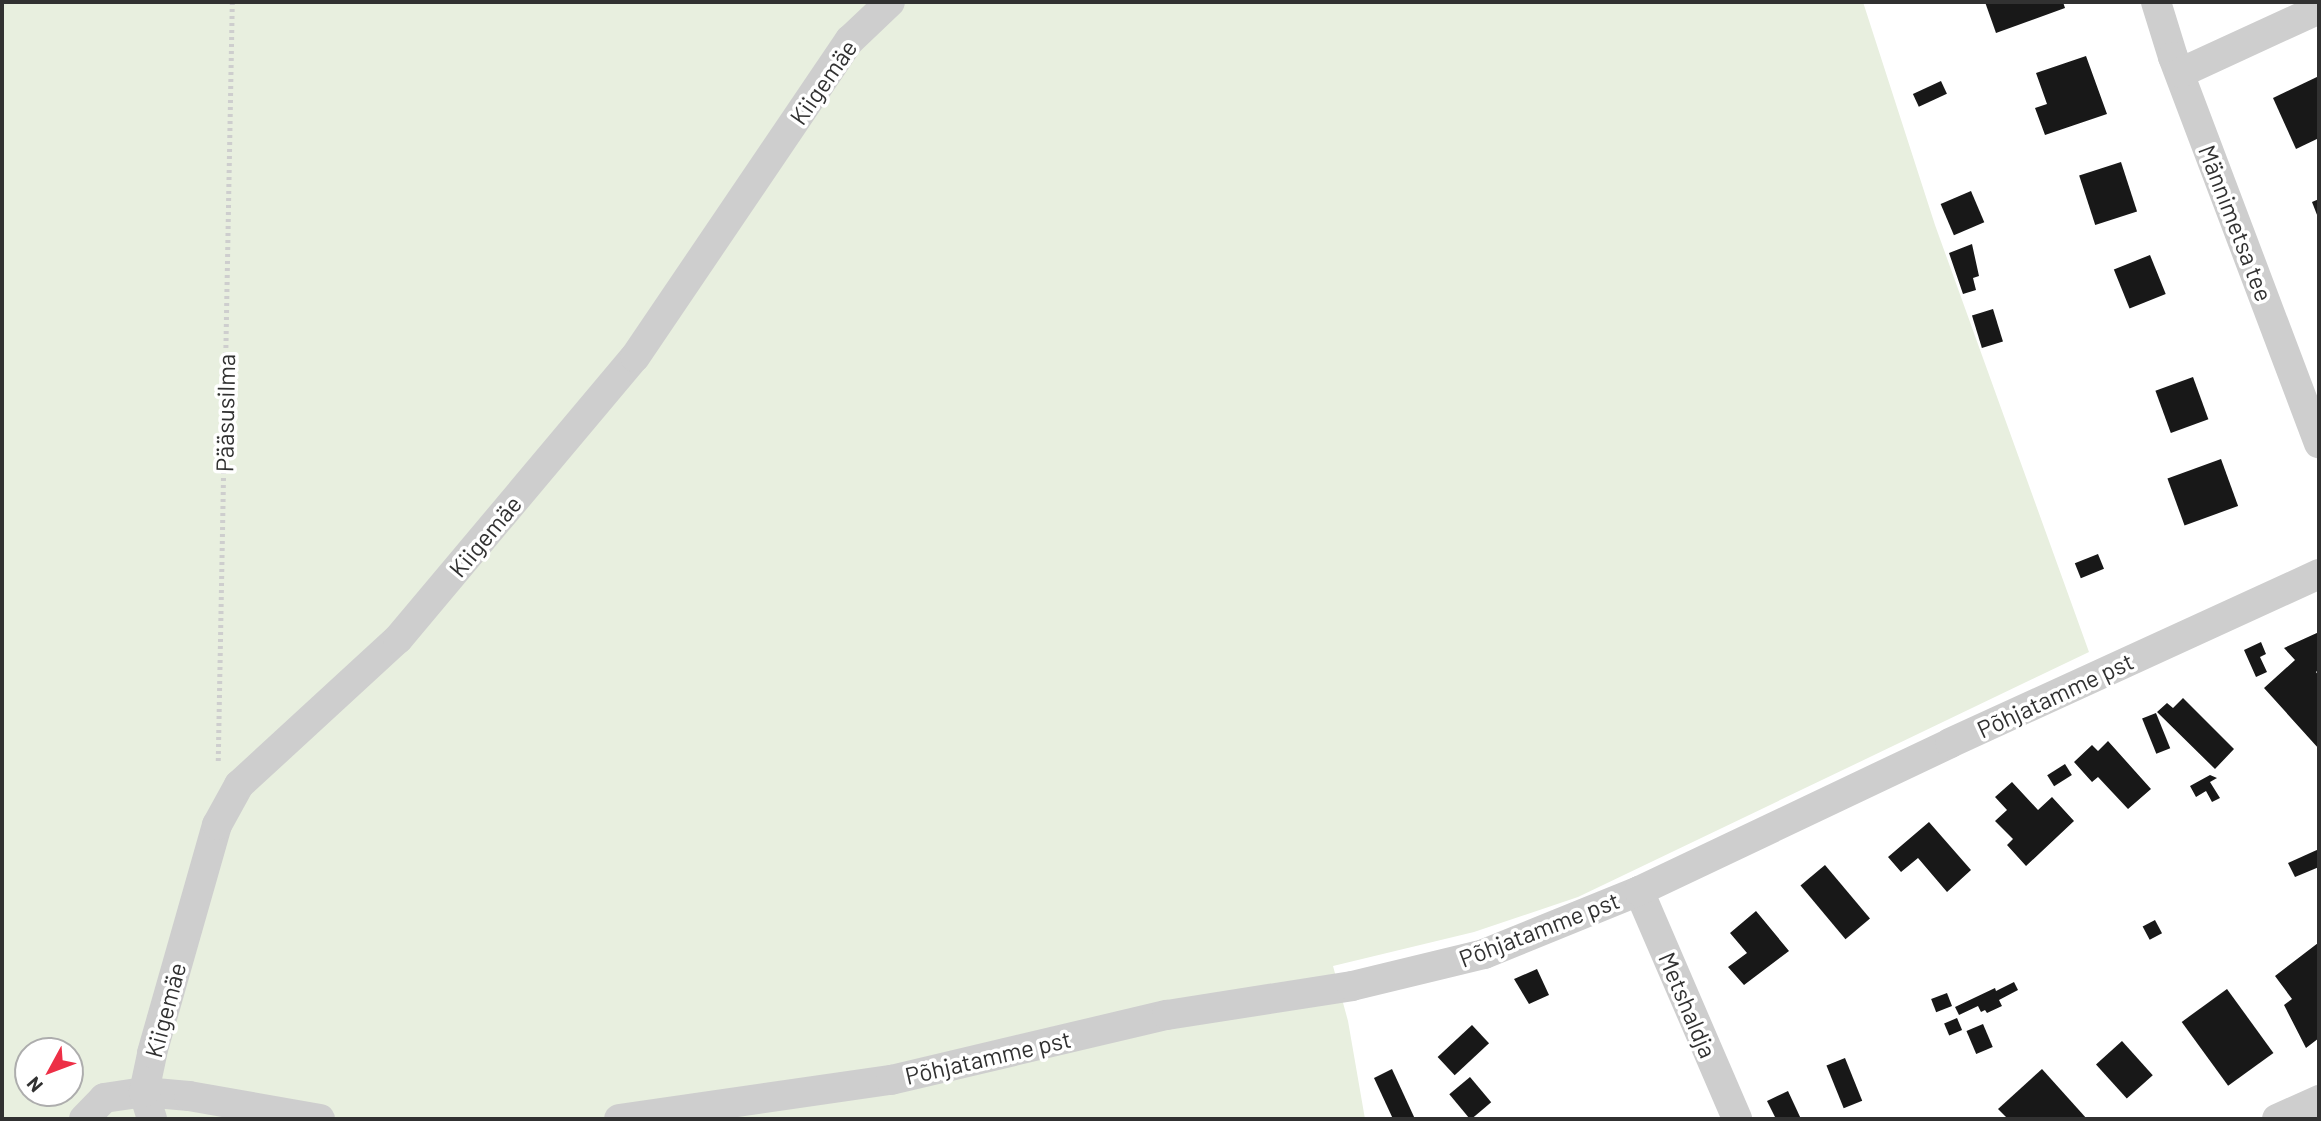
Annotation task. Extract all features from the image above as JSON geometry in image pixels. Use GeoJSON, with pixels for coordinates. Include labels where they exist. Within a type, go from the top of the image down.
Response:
{"type":"FeatureCollection","features":[{"type":"Feature","properties":{"kind":"street","name":"Kiigemäe"},"geometry":{"type":"LineString","coordinates":[[148,1106],[156,1040],[217,825],[239,785],[398,639],[635,357],[850,40],[890,2]]}},
{"type":"Feature","properties":{"kind":"street","name":"Männimetsa tee"},"geometry":{"type":"LineString","coordinates":[[2156,2],[2180,73],[2319,443]]}},
{"type":"Feature","properties":{"kind":"street"},"geometry":{"type":"LineString","coordinates":[[2180,73],[2319,9]]}},
{"type":"Feature","properties":{"kind":"street","name":"Põhjatamme pst"},"geometry":{"type":"LineString","coordinates":[[618,1119],[891,1080],[1167,1015],[1352,986],[1484,954],[1639,891],[1950,743],[2319,575]]}},
{"type":"Feature","properties":{"kind":"street","name":"Metshaldja"},"geometry":{"type":"LineString","coordinates":[[1639,891],[1737,1119]]}},
{"type":"Feature","properties":{"kind":"street"},"geometry":{"type":"LineString","coordinates":[[84,1119],[104,1098],[148,1106],[189,1096],[320,1119]]}},
{"type":"Feature","properties":{"kind":"street"},"geometry":{"type":"LineString","coordinates":[[2277,1119],[2319,1100]]}},
{"type":"Feature","properties":{"kind":"path","name":"Pääsusilma"},"geometry":{"type":"LineString","coordinates":[[218,769],[232,2]]}},
{"type":"Feature","properties":{"kind":"green space"},"geometry":{"type":"Polygon","coordinates":[[[2,2],[1863,2],[1935,225],[2089,652],[1578,897],[1474,932],[1333,966],[1348,1021],[1365,1119],[2,1119],[2,2]]]}},
{"type":"Feature","properties":{"kind":"building"},"geometry":{"type":"Polygon","coordinates":[[[1985,2],[2063,2],[2065,8],[1996,33],[1985,2]]]}},
{"type":"Feature","properties":{"kind":"building"},"geometry":{"type":"Polygon","coordinates":[[[2086,56],[2107,114],[2045,135],[2035,108],[2047,104],[2036,73],[2086,56]]]}},
{"type":"Feature","properties":{"kind":"building"},"geometry":{"type":"Polygon","coordinates":[[[2319,76],[2319,138],[2296,149],[2273,98],[2319,76]]]}},
{"type":"Feature","properties":{"kind":"building"},"geometry":{"type":"Polygon","coordinates":[[[1941,81],[1947,94],[1919,107],[1913,94],[1941,81]]]}},
{"type":"Feature","properties":{"kind":"building"},"geometry":{"type":"Polygon","coordinates":[[[2121,162],[2137,211],[2095,225],[2079,176],[2121,162]]]}},
{"type":"Feature","properties":{"kind":"building"},"geometry":{"type":"Polygon","coordinates":[[[1971,191],[1984,222],[1954,235],[1941,204],[1971,191]]]}},
{"type":"Feature","properties":{"kind":"building"},"geometry":{"type":"Polygon","coordinates":[[[2319,199],[2319,220],[2312,202],[2319,199]]]}},
{"type":"Feature","properties":{"kind":"building"},"geometry":{"type":"Polygon","coordinates":[[[1972,244],[1979,276],[1973,278],[1976,290],[1963,294],[1949,253],[1972,244]]]}},
{"type":"Feature","properties":{"kind":"building"},"geometry":{"type":"Polygon","coordinates":[[[2150,255],[2166,294],[2130,309],[2114,270],[2150,255]]]}},
{"type":"Feature","properties":{"kind":"building"},"geometry":{"type":"Polygon","coordinates":[[[1993,309],[2003,342],[1982,348],[1972,315],[1993,309]]]}},
{"type":"Feature","properties":{"kind":"building"},"geometry":{"type":"Polygon","coordinates":[[[2193,377],[2208,419],[2171,433],[2155,391],[2193,377]]]}},
{"type":"Feature","properties":{"kind":"building"},"geometry":{"type":"Polygon","coordinates":[[[2221,459],[2238,506],[2185,525],[2167,478],[2221,459]]]}},
{"type":"Feature","properties":{"kind":"building"},"geometry":{"type":"Polygon","coordinates":[[[2098,554],[2104,569],[2081,578],[2075,563],[2098,554]]]}},
{"type":"Feature","properties":{"kind":"building"},"geometry":{"type":"Polygon","coordinates":[[[2319,632],[2319,669],[2316,672],[2319,676],[2319,749],[2264,688],[2295,660],[2284,648],[2319,632]]]}},
{"type":"Feature","properties":{"kind":"building"},"geometry":{"type":"Polygon","coordinates":[[[2261,642],[2266,654],[2260,657],[2267,672],[2256,677],[2244,650],[2261,642]]]}},
{"type":"Feature","properties":{"kind":"building"},"geometry":{"type":"Polygon","coordinates":[[[2183,698],[2234,749],[2215,769],[2157,712],[2167,703],[2173,708],[2183,698]]]}},
{"type":"Feature","properties":{"kind":"building"},"geometry":{"type":"Polygon","coordinates":[[[2156,713],[2170,748],[2156,754],[2142,719],[2156,713]]]}},
{"type":"Feature","properties":{"kind":"building"},"geometry":{"type":"Polygon","coordinates":[[[2108,741],[2151,789],[2128,809],[2098,777],[2092,782],[2074,762],[2092,745],[2098,751],[2108,741]]]}},
{"type":"Feature","properties":{"kind":"building"},"geometry":{"type":"Polygon","coordinates":[[[2065,764],[2072,775],[2054,786],[2047,775],[2065,764]]]}},
{"type":"Feature","properties":{"kind":"building"},"geometry":{"type":"Polygon","coordinates":[[[2210,775],[2217,778],[2210,782],[2220,798],[2212,802],[2206,791],[2196,797],[2190,786],[2210,775]]]}},
{"type":"Feature","properties":{"kind":"building"},"geometry":{"type":"Polygon","coordinates":[[[2012,782],[2038,810],[2052,797],[2074,821],[2026,866],[2007,845],[2013,839],[1995,821],[2007,810],[1995,797],[2012,782]]]}},
{"type":"Feature","properties":{"kind":"building"},"geometry":{"type":"Polygon","coordinates":[[[1929,822],[1971,870],[1947,892],[1918,858],[1901,872],[1888,857],[1929,822]]]}},
{"type":"Feature","properties":{"kind":"building"},"geometry":{"type":"Polygon","coordinates":[[[2319,849],[2319,867],[2295,877],[2288,863],[2319,849]]]}},
{"type":"Feature","properties":{"kind":"building"},"geometry":{"type":"Polygon","coordinates":[[[1825,865],[1870,919],[1845,939],[1800,886],[1825,865]]]}},
{"type":"Feature","properties":{"kind":"building"},"geometry":{"type":"Polygon","coordinates":[[[1756,911],[1789,951],[1744,985],[1728,967],[1747,953],[1730,933],[1756,911]]]}},
{"type":"Feature","properties":{"kind":"building"},"geometry":{"type":"Polygon","coordinates":[[[2155,920],[2162,933],[2150,940],[2143,927],[2155,920]]]}},
{"type":"Feature","properties":{"kind":"building"},"geometry":{"type":"Polygon","coordinates":[[[2318,943],[2319,1038],[2306,1048],[2284,1005],[2292,999],[2275,976],[2318,943]]]}},
{"type":"Feature","properties":{"kind":"building"},"geometry":{"type":"Polygon","coordinates":[[[1537,969],[1549,995],[1529,1004],[1514,979],[1537,969]]]}},
{"type":"Feature","properties":{"kind":"building"},"geometry":{"type":"Polygon","coordinates":[[[2014,982],[2018,990],[1999,1000],[2002,1006],[1987,1013],[1985,1010],[1981,1012],[1978,1006],[1959,1015],[1955,1007],[2014,982]]]}},
{"type":"Feature","properties":{"kind":"building"},"geometry":{"type":"Polygon","coordinates":[[[2227,989],[2273,1053],[2228,1086],[2182,1022],[2227,989]]]}},
{"type":"Feature","properties":{"kind":"building"},"geometry":{"type":"Polygon","coordinates":[[[1947,993],[1952,1006],[1936,1012],[1931,999],[1947,993]]]}},
{"type":"Feature","properties":{"kind":"building"},"geometry":{"type":"Polygon","coordinates":[[[1957,1018],[1962,1030],[1949,1035],[1944,1023],[1957,1018]]]}},
{"type":"Feature","properties":{"kind":"building"},"geometry":{"type":"Polygon","coordinates":[[[1983,1024],[1993,1047],[1976,1054],[1966,1031],[1983,1024]]]}},
{"type":"Feature","properties":{"kind":"building"},"geometry":{"type":"Polygon","coordinates":[[[1472,1025],[1489,1043],[1455,1075],[1438,1057],[1472,1025]]]}},
{"type":"Feature","properties":{"kind":"building"},"geometry":{"type":"Polygon","coordinates":[[[2122,1041],[2153,1075],[2127,1099],[2096,1064],[2122,1041]]]}},
{"type":"Feature","properties":{"kind":"building"},"geometry":{"type":"Polygon","coordinates":[[[1845,1058],[1862,1101],[1844,1108],[1826,1065],[1845,1058]]]}},
{"type":"Feature","properties":{"kind":"building"},"geometry":{"type":"Polygon","coordinates":[[[1392,1069],[1415,1119],[1393,1119],[1374,1078],[1392,1069]]]}},
{"type":"Feature","properties":{"kind":"building"},"geometry":{"type":"Polygon","coordinates":[[[2042,1069],[2087,1119],[2008,1119],[1998,1109],[2042,1069]]]}},
{"type":"Feature","properties":{"kind":"building"},"geometry":{"type":"Polygon","coordinates":[[[1470,1077],[1491,1102],[1470,1119],[1449,1094],[1470,1077]]]}},
{"type":"Feature","properties":{"kind":"building"},"geometry":{"type":"Polygon","coordinates":[[[1788,1091],[1801,1119],[1776,1119],[1767,1101],[1788,1091]]]}}]}
